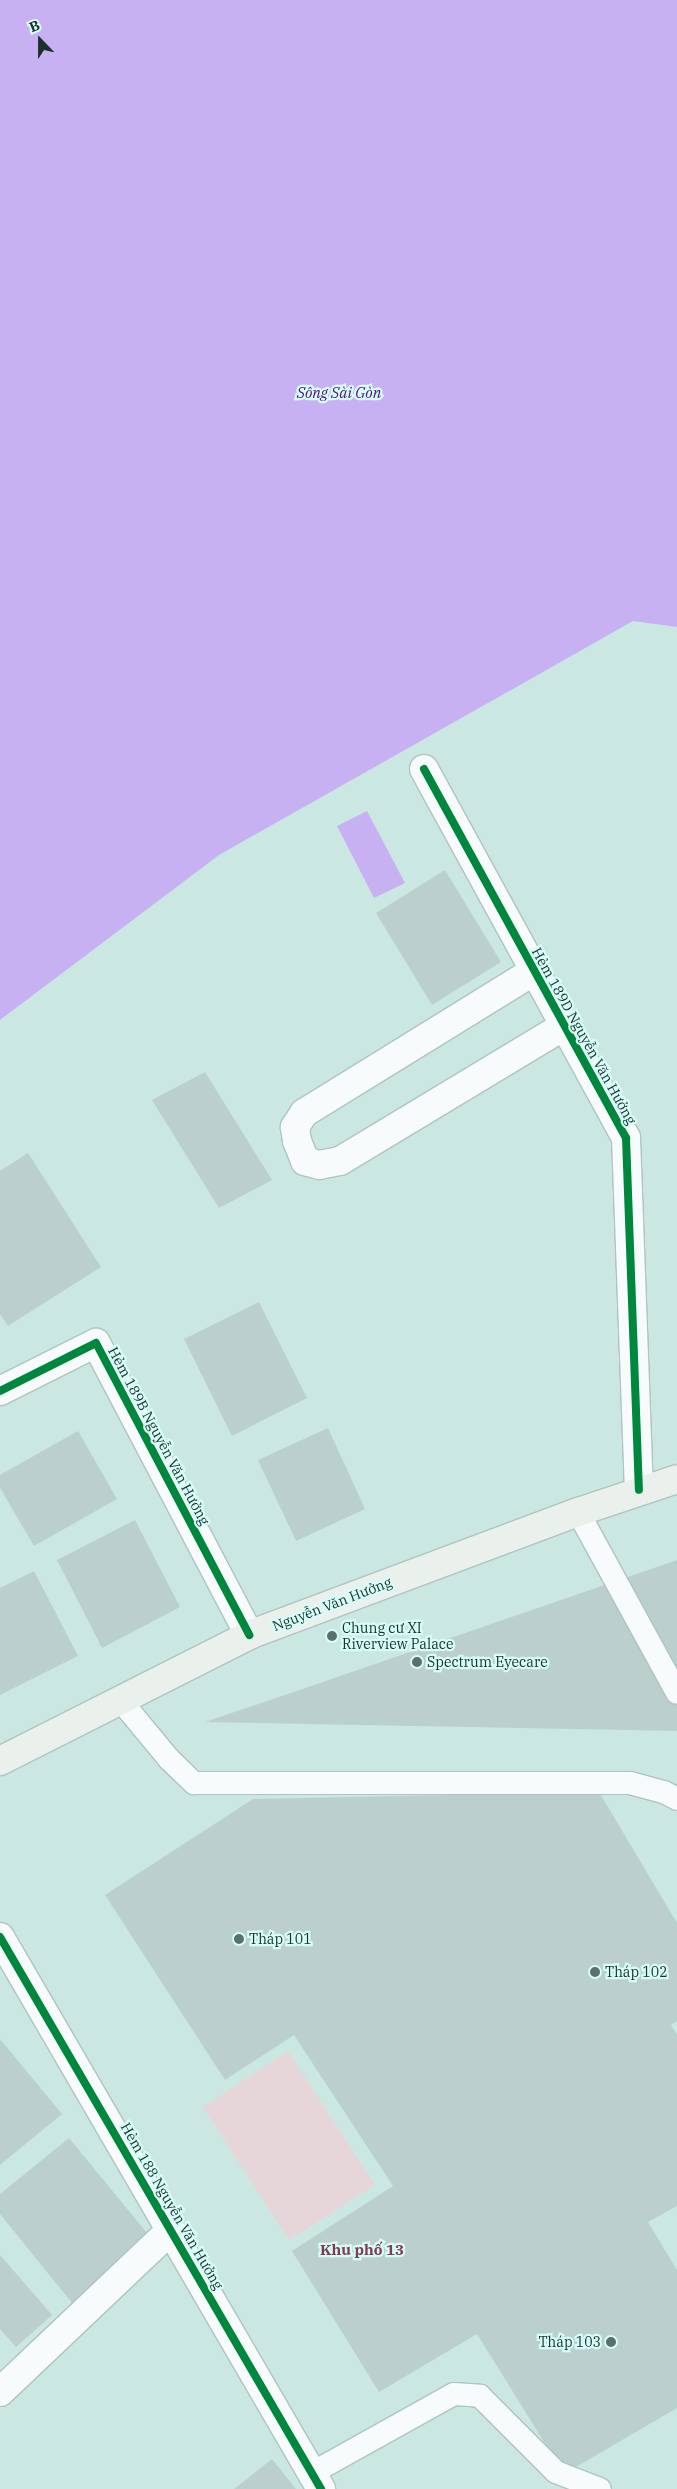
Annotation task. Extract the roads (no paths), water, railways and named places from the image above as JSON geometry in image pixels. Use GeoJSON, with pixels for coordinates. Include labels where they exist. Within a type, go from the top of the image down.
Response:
{"type":"FeatureCollection","features":[{"type":"Feature","properties":{"kind":"main road","name":"Nguyễn Văn Hưởng"},"geometry":{"type":"LineString","coordinates":[[3,1756],[121,1701],[249,1635],[578,1512],[639,1490],[677,1479]]}},
{"type":"Feature","properties":{"kind":"street","name":"Hẻm 189D Nguyễn Văn Hưởng"},"geometry":{"type":"LineString","coordinates":[[424,769],[626,1138],[639,1490]]}},
{"type":"Feature","properties":{"kind":"street"},"geometry":{"type":"LineString","coordinates":[[534,971],[304,1113],[295,1127],[296,1141],[305,1161],[319,1164],[340,1161],[564,1026]]}},
{"type":"Feature","properties":{"kind":"street","name":"Hẻm 189B Nguyễn Văn Hưởng"},"geometry":{"type":"LineString","coordinates":[[0,1391],[96,1343],[249,1635]]}},
{"type":"Feature","properties":{"kind":"street","name":"Hẻm 188 Nguyễn Văn Hưởng"},"geometry":{"type":"LineString","coordinates":[[0,1937],[316,2481]]}},
{"type":"Feature","properties":{"kind":"street"},"geometry":{"type":"LineString","coordinates":[[0,2392],[171,2230]]}},
{"type":"Feature","properties":{"kind":"lane"},"geometry":{"type":"LineString","coordinates":[[578,1512],[677,1693]]}},
{"type":"Feature","properties":{"kind":"lane"},"geometry":{"type":"LineString","coordinates":[[121,1701],[169,1759],[194,1783],[630,1783],[664,1792],[677,1799]]}},
{"type":"Feature","properties":{"kind":"lane"},"geometry":{"type":"LineString","coordinates":[[316,2481],[454,2394],[480,2396],[556,2472],[600,2489]]}},
{"type":"Feature","properties":{"kind":"water","name":"Sông Sài Gòn"},"geometry":{"type":"Polygon","coordinates":[[[0,0],[677,0],[677,627],[633,621],[219,855],[0,1020],[0,0]]]}},
{"type":"Feature","properties":{"kind":"water"},"geometry":{"type":"Polygon","coordinates":[[[367,811],[405,883],[374,898],[337,826],[367,811]]]}},
{"type":"Feature","properties":{"kind":"place","name":"Chung cư XI Riverview Palace"},"geometry":{"type":"Point","coordinates":[332,1636]}},
{"type":"Feature","properties":{"kind":"place","name":"Spectrum Eyecare"},"geometry":{"type":"Point","coordinates":[417,1662]}},
{"type":"Feature","properties":{"kind":"place","name":"Tháp 101"},"geometry":{"type":"Point","coordinates":[239,1939]}},
{"type":"Feature","properties":{"kind":"place","name":"Tháp 102"},"geometry":{"type":"Point","coordinates":[595,1972]}},
{"type":"Feature","properties":{"kind":"place","name":"Tháp 103"},"geometry":{"type":"Point","coordinates":[611,2342]}},
{"type":"Feature","properties":{"kind":"district","name":"Khu phố 13"},"geometry":{"type":"Point","coordinates":[362,2250]}}]}
